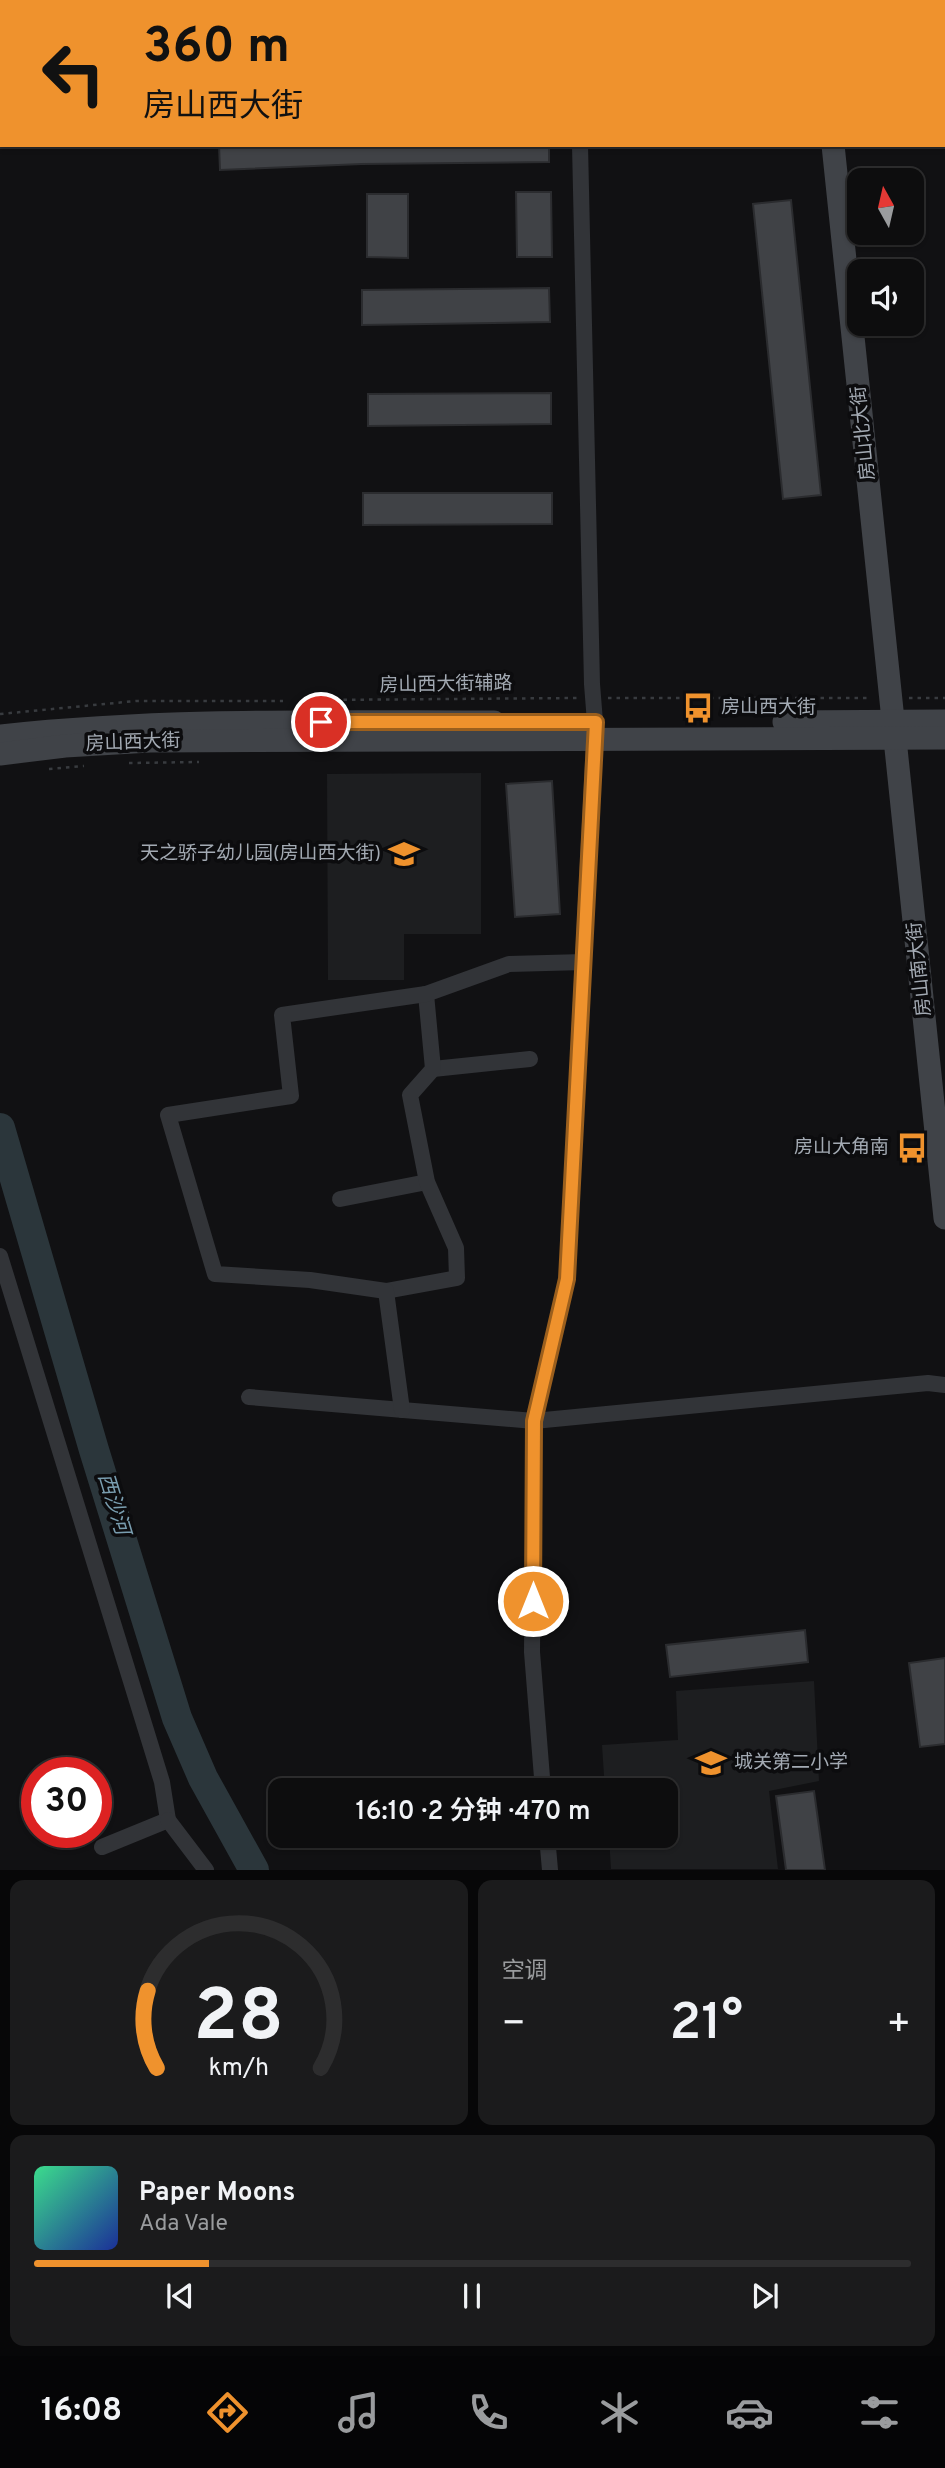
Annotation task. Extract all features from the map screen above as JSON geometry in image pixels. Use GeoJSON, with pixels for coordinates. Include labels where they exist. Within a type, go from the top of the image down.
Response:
{"type":"FeatureCollection","features":[{"type":"Feature","properties":{"kind":"main road","name":"房山北大街"},"geometry":{"type":"LineString","coordinates":[[833,147],[896,730]]}},
{"type":"Feature","properties":{"kind":"main road"},"geometry":{"type":"LineString","coordinates":[[896,730],[945,721]]}},
{"type":"Feature","properties":{"kind":"main road","name":"房山西大街"},"geometry":{"type":"LineString","coordinates":[[0,736],[69,728],[242,722],[595,730],[896,730]]}},
{"type":"Feature","properties":{"kind":"main road","name":"房山西大街"},"geometry":{"type":"LineString","coordinates":[[0,754],[65,746],[150,741],[595,730]]}},
{"type":"Feature","properties":{"kind":"main road"},"geometry":{"type":"LineString","coordinates":[[896,730],[945,738]]}},
{"type":"Feature","properties":{"kind":"main road","name":"房山南大街"},"geometry":{"type":"LineString","coordinates":[[896,730],[945,1218]]}},
{"type":"Feature","properties":{"kind":"street"},"geometry":{"type":"LineString","coordinates":[[542,1778],[532,1653],[534,1421],[567,1279],[595,730],[580,147]]}},
{"type":"Feature","properties":{"kind":"street"},"geometry":{"type":"LineString","coordinates":[[530,1059],[433,1069],[410,1096],[427,1182],[456,1248],[457,1278],[386,1292],[310,1280],[215,1274],[168,1115],[291,1096],[282,1014],[426,993],[509,964],[583,962]]}},
{"type":"Feature","properties":{"kind":"street"},"geometry":{"type":"LineString","coordinates":[[426,993],[433,1069]]}},
{"type":"Feature","properties":{"kind":"street"},"geometry":{"type":"LineString","coordinates":[[340,1199],[427,1182]]}},
{"type":"Feature","properties":{"kind":"street"},"geometry":{"type":"LineString","coordinates":[[0,1256],[162,1782],[168,1820],[206,1870]]}},
{"type":"Feature","properties":{"kind":"street"},"geometry":{"type":"LineString","coordinates":[[386,1292],[402,1410]]}},
{"type":"Feature","properties":{"kind":"street"},"geometry":{"type":"LineString","coordinates":[[249,1397],[534,1421],[928,1382],[945,1385]]}},
{"type":"Feature","properties":{"kind":"street"},"geometry":{"type":"LineString","coordinates":[[112,1843],[168,1820]]}},
{"type":"Feature","properties":{"kind":"street"},"geometry":{"type":"LineString","coordinates":[[548,1848],[550,1870]]}},
{"type":"Feature","properties":{"kind":"path","name":"房山西大街辅路"},"geometry":{"type":"LineString","coordinates":[[310,701],[945,698]]}},
{"type":"Feature","properties":{"kind":"path"},"geometry":{"type":"LineString","coordinates":[[0,714],[136,701],[283,701]]}},
{"type":"Feature","properties":{"kind":"shaded area","name":"天之骄子幼儿园(房山西大街)"},"geometry":{"type":"Polygon","coordinates":[[[481,773],[481,934],[404,934],[404,980],[328,980],[327,774],[481,773]]]}},
{"type":"Feature","properties":{"kind":"shaded area","name":"城关第二小学"},"geometry":{"type":"Polygon","coordinates":[[[814,1681],[819,1781],[769,1791],[778,1869],[611,1869],[610,1848],[678,1848],[678,1778],[604,1778],[602,1745],[678,1740],[676,1691],[814,1681]]]}},
{"type":"Feature","properties":{"kind":"building"},"geometry":{"type":"Polygon","coordinates":[[[219,147],[549,147],[549,162],[362,164],[220,170],[219,147]]]}},
{"type":"Feature","properties":{"kind":"building"},"geometry":{"type":"Polygon","coordinates":[[[516,192],[551,192],[552,257],[517,257],[516,192]]]}},
{"type":"Feature","properties":{"kind":"building"},"geometry":{"type":"Polygon","coordinates":[[[367,194],[408,194],[408,258],[367,257],[367,194]]]}},
{"type":"Feature","properties":{"kind":"building"},"geometry":{"type":"Polygon","coordinates":[[[791,200],[821,495],[783,499],[753,204],[791,200]]]}},
{"type":"Feature","properties":{"kind":"building"},"geometry":{"type":"Polygon","coordinates":[[[549,288],[550,322],[362,325],[362,290],[549,288]]]}},
{"type":"Feature","properties":{"kind":"building"},"geometry":{"type":"Polygon","coordinates":[[[551,393],[551,424],[368,426],[368,394],[551,393]]]}},
{"type":"Feature","properties":{"kind":"building"},"geometry":{"type":"Polygon","coordinates":[[[363,493],[552,493],[552,524],[363,525],[363,493]]]}},
{"type":"Feature","properties":{"kind":"building"},"geometry":{"type":"Polygon","coordinates":[[[552,781],[560,914],[515,917],[506,784],[552,781]]]}},
{"type":"Feature","properties":{"kind":"building"},"geometry":{"type":"Polygon","coordinates":[[[805,1630],[808,1662],[670,1677],[666,1645],[805,1630]]]}},
{"type":"Feature","properties":{"kind":"building"},"geometry":{"type":"Polygon","coordinates":[[[945,1658],[945,1744],[920,1747],[909,1663],[945,1658]]]}},
{"type":"Feature","properties":{"kind":"building"},"geometry":{"type":"Polygon","coordinates":[[[814,1791],[825,1870],[786,1870],[776,1796],[814,1791]]]}},
{"type":"Feature","properties":{"kind":"waterway","name":"西沙河"},"geometry":{"type":"LineString","coordinates":[[0,1128],[94,1450],[177,1718],[203,1778],[254,1870]]}},
{"type":"Feature","properties":{"kind":"place","name":"房山西大街"},"geometry":{"type":"Point","coordinates":[698,708]}},
{"type":"Feature","properties":{"kind":"place","name":"天之骄子幼儿园(房山西大街)"},"geometry":{"type":"Point","coordinates":[404,854]}},
{"type":"Feature","properties":{"kind":"place","name":"房山大角南"},"geometry":{"type":"Point","coordinates":[912,1148]}},
{"type":"Feature","properties":{"kind":"place","name":"城关第二小学"},"geometry":{"type":"Point","coordinates":[711,1763]}},
{"type":"Feature","properties":{"kind":"route"},"geometry":{"type":"LineString","coordinates":[[321,722],[596,722],[567,1279],[534,1421],[533,1601]]}}]}
